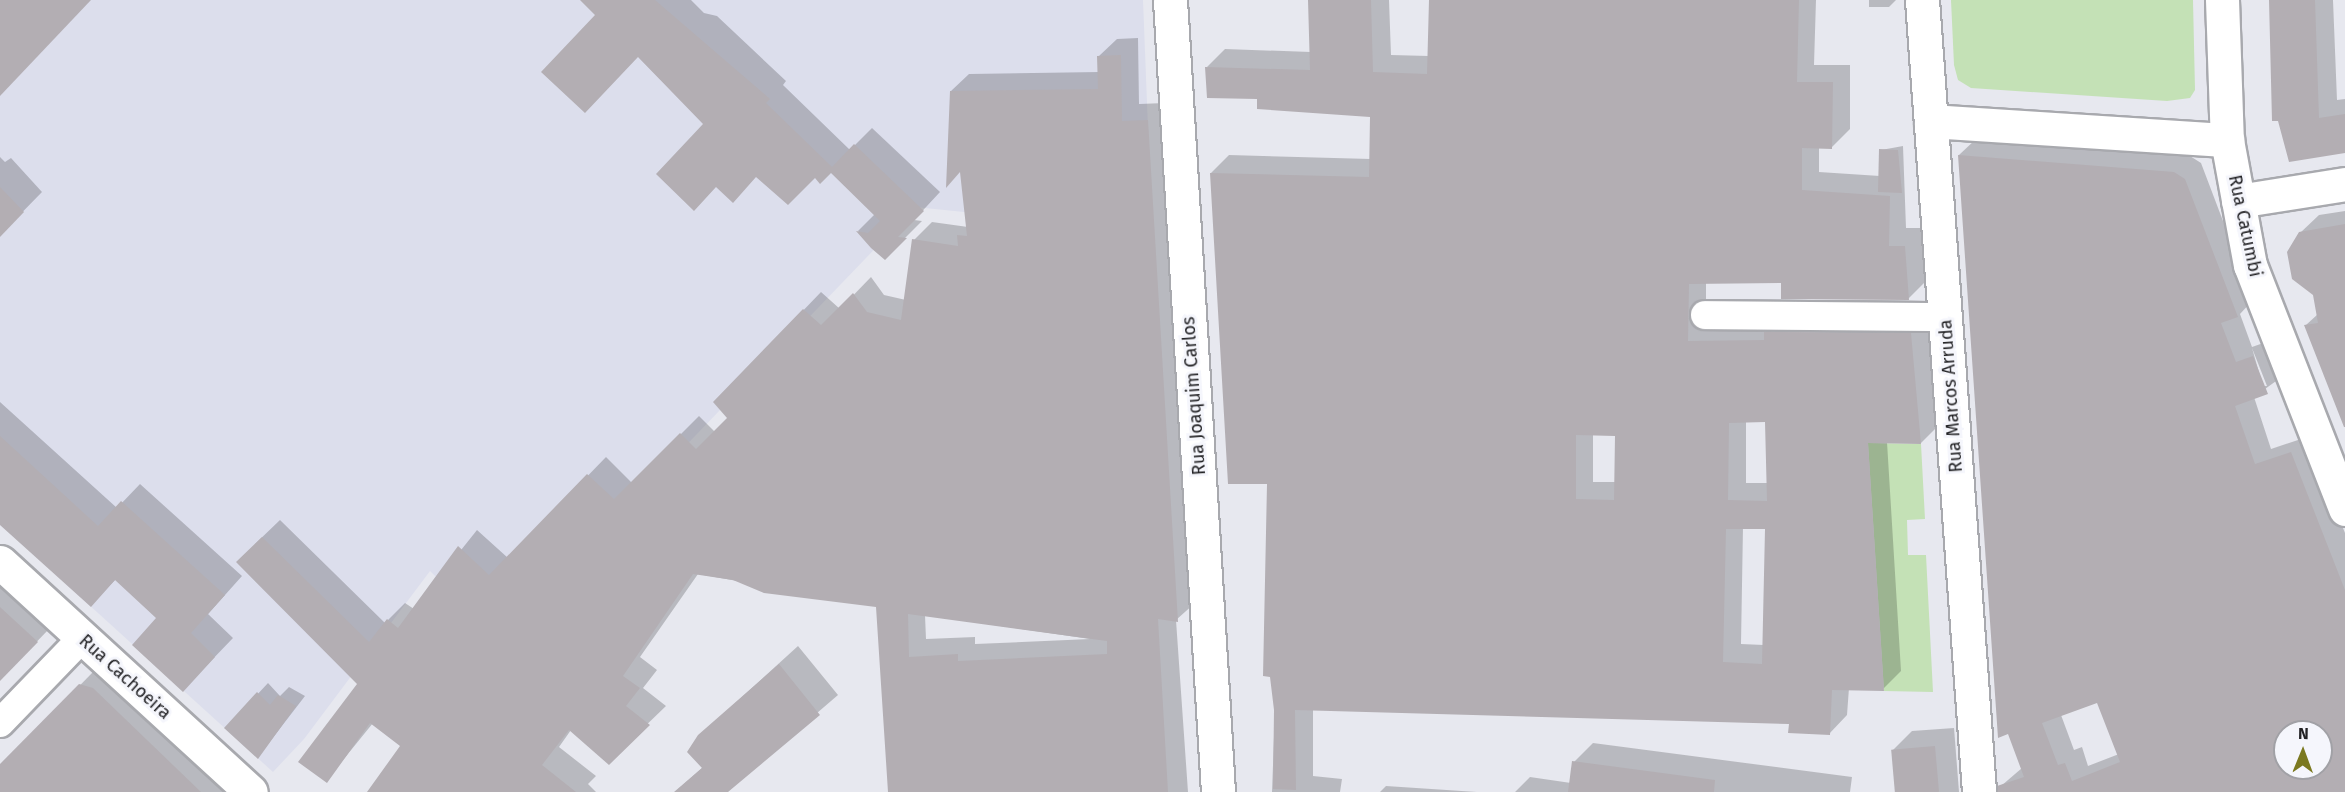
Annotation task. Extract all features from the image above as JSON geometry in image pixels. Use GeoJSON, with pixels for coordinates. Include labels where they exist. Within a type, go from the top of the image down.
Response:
{"type":"FeatureCollection","features":[{"type":"Feature","properties":{"kind":"main road","name":"Rua Joaquim Carlos"},"geometry":{"type":"LineString","coordinates":[[1170,0],[1218,792]]}},
{"type":"Feature","properties":{"kind":"main road","name":"Rua Marcos Arruda"},"geometry":{"type":"LineString","coordinates":[[1922,0],[1979,792]]}},
{"type":"Feature","properties":{"kind":"main road","name":"Rua Catumbi"},"geometry":{"type":"LineString","coordinates":[[2222,0],[2227,140],[2250,265],[2345,508]]}},
{"type":"Feature","properties":{"kind":"main road"},"geometry":{"type":"LineString","coordinates":[[1931,121],[2227,140]]}},
{"type":"Feature","properties":{"kind":"main road"},"geometry":{"type":"LineString","coordinates":[[2238,201],[2345,184]]}},
{"type":"Feature","properties":{"kind":"main road","name":"Rua Cachoeira"},"geometry":{"type":"LineString","coordinates":[[0,562],[251,792]]}},
{"type":"Feature","properties":{"kind":"street"},"geometry":{"type":"LineString","coordinates":[[1705,315],[1945,317]]}},
{"type":"Feature","properties":{"kind":"street"},"geometry":{"type":"LineString","coordinates":[[0,723],[82,638]]}},
{"type":"Feature","properties":{"kind":"shaded area"},"geometry":{"type":"Polygon","coordinates":[[[0,0],[1143,0],[1152,231],[915,207],[500,639],[430,571],[304,739],[273,772],[0,524],[0,0]]]}},
{"type":"Feature","properties":{"kind":"green space"},"geometry":{"type":"Polygon","coordinates":[[[1951,0],[2193,0],[2195,90],[2190,98],[2167,101],[1971,88],[1958,80],[1954,65],[1951,0]]]}},
{"type":"Feature","properties":{"kind":"green space"},"geometry":{"type":"Polygon","coordinates":[[[1868,443],[1921,444],[1925,519],[1907,520],[1908,555],[1926,555],[1933,692],[1884,691],[1868,443]]]}},
{"type":"Feature","properties":{"kind":"building"},"geometry":{"type":"Polygon","coordinates":[[[0,0],[91,0],[0,96],[0,0]]]}},
{"type":"Feature","properties":{"kind":"building"},"geometry":{"type":"Polygon","coordinates":[[[580,0],[655,0],[770,99],[766,103],[832,167],[854,144],[924,211],[898,237],[907,238],[885,260],[856,231],[868,233],[880,221],[831,173],[820,184],[815,178],[788,205],[756,177],[733,203],[716,187],[694,211],[656,174],[703,124],[638,57],[585,113],[541,72],[595,15],[580,0]]]}},
{"type":"Feature","properties":{"kind":"building"},"geometry":{"type":"Polygon","coordinates":[[[1308,0],[1371,0],[1373,72],[1427,74],[1429,0],[1799,0],[1797,82],[1833,82],[1832,149],[1802,148],[1802,190],[1890,196],[1889,246],[1905,246],[1909,300],[1781,299],[1781,283],[1689,284],[1688,341],[1764,340],[1764,332],[1911,333],[1921,444],[1868,443],[1884,691],[1832,690],[1830,735],[1788,733],[1789,724],[1295,710],[1296,790],[1273,789],[1274,710],[1270,677],[1263,676],[1267,484],[1228,484],[1210,173],[1369,177],[1370,117],[1257,109],[1257,99],[1207,98],[1205,67],[1310,70],[1308,0]],[[1765,422],[1729,423],[1728,500],[1767,501],[1765,422]],[[1576,435],[1576,499],[1614,500],[1615,436],[1576,435]],[[1726,529],[1723,662],[1762,664],[1765,529],[1726,529]]]}},
{"type":"Feature","properties":{"kind":"building"},"geometry":{"type":"Polygon","coordinates":[[[2269,0],[2315,0],[2319,118],[2345,114],[2345,153],[2289,162],[2278,121],[2272,121],[2269,0]]]}},
{"type":"Feature","properties":{"kind":"building"},"geometry":{"type":"Polygon","coordinates":[[[1121,55],[1122,121],[1148,120],[1178,622],[1158,619],[1168,792],[888,792],[876,607],[764,593],[733,580],[693,574],[623,676],[640,688],[626,706],[650,725],[609,765],[569,730],[542,765],[576,792],[367,792],[400,746],[370,723],[327,783],[298,762],[357,684],[236,562],[262,537],[369,642],[387,619],[398,628],[458,546],[489,575],[587,474],[614,499],[680,433],[696,449],[727,418],[713,402],[803,309],[821,325],[853,293],[867,312],[901,320],[912,239],[958,246],[957,235],[967,236],[960,172],[946,188],[950,91],[1098,89],[1097,56],[1121,55]],[[908,614],[909,657],[958,654],[958,661],[1107,654],[1107,641],[908,614]]]}},
{"type":"Feature","properties":{"kind":"building"},"geometry":{"type":"Polygon","coordinates":[[[1879,149],[1898,150],[1902,193],[1878,192],[1879,149]]]}},
{"type":"Feature","properties":{"kind":"building"},"geometry":{"type":"Polygon","coordinates":[[[1958,155],[2174,172],[2185,179],[2238,317],[2221,323],[2236,362],[2253,356],[2268,394],[2235,406],[2255,464],[2291,452],[2345,590],[2345,792],[1998,792],[1997,786],[2024,777],[2008,734],[1998,738],[1958,155]],[[2097,703],[2042,723],[2058,765],[2065,763],[2072,781],[2120,762],[2097,703]]]}},
{"type":"Feature","properties":{"kind":"building"},"geometry":{"type":"Polygon","coordinates":[[[0,187],[24,212],[0,237],[0,187]]]}},
{"type":"Feature","properties":{"kind":"building"},"geometry":{"type":"Polygon","coordinates":[[[2345,224],[2344,427],[2304,325],[2318,323],[2313,295],[2292,279],[2287,252],[2299,232],[2345,224]]]}},
{"type":"Feature","properties":{"kind":"building"},"geometry":{"type":"Polygon","coordinates":[[[0,436],[98,526],[121,501],[225,595],[191,633],[215,657],[183,692],[132,645],[156,618],[115,580],[91,607],[0,525],[0,436]]]}},
{"type":"Feature","properties":{"kind":"building"},"geometry":{"type":"Polygon","coordinates":[[[0,607],[38,642],[0,681],[0,607]]]}},
{"type":"Feature","properties":{"kind":"building"},"geometry":{"type":"Polygon","coordinates":[[[779,664],[820,715],[728,792],[674,792],[702,768],[687,752],[698,735],[779,664]]]}},
{"type":"Feature","properties":{"kind":"building"},"geometry":{"type":"Polygon","coordinates":[[[79,684],[93,688],[201,792],[0,792],[0,764],[79,684]]]}},
{"type":"Feature","properties":{"kind":"building"},"geometry":{"type":"Polygon","coordinates":[[[257,692],[270,705],[278,695],[296,706],[258,759],[224,728],[257,692]]]}},
{"type":"Feature","properties":{"kind":"building"},"geometry":{"type":"Polygon","coordinates":[[[1935,746],[1939,792],[1895,792],[1891,750],[1935,746]]]}},
{"type":"Feature","properties":{"kind":"building"},"geometry":{"type":"Polygon","coordinates":[[[1572,761],[1715,780],[1714,792],[1568,792],[1572,761]]]}}]}
